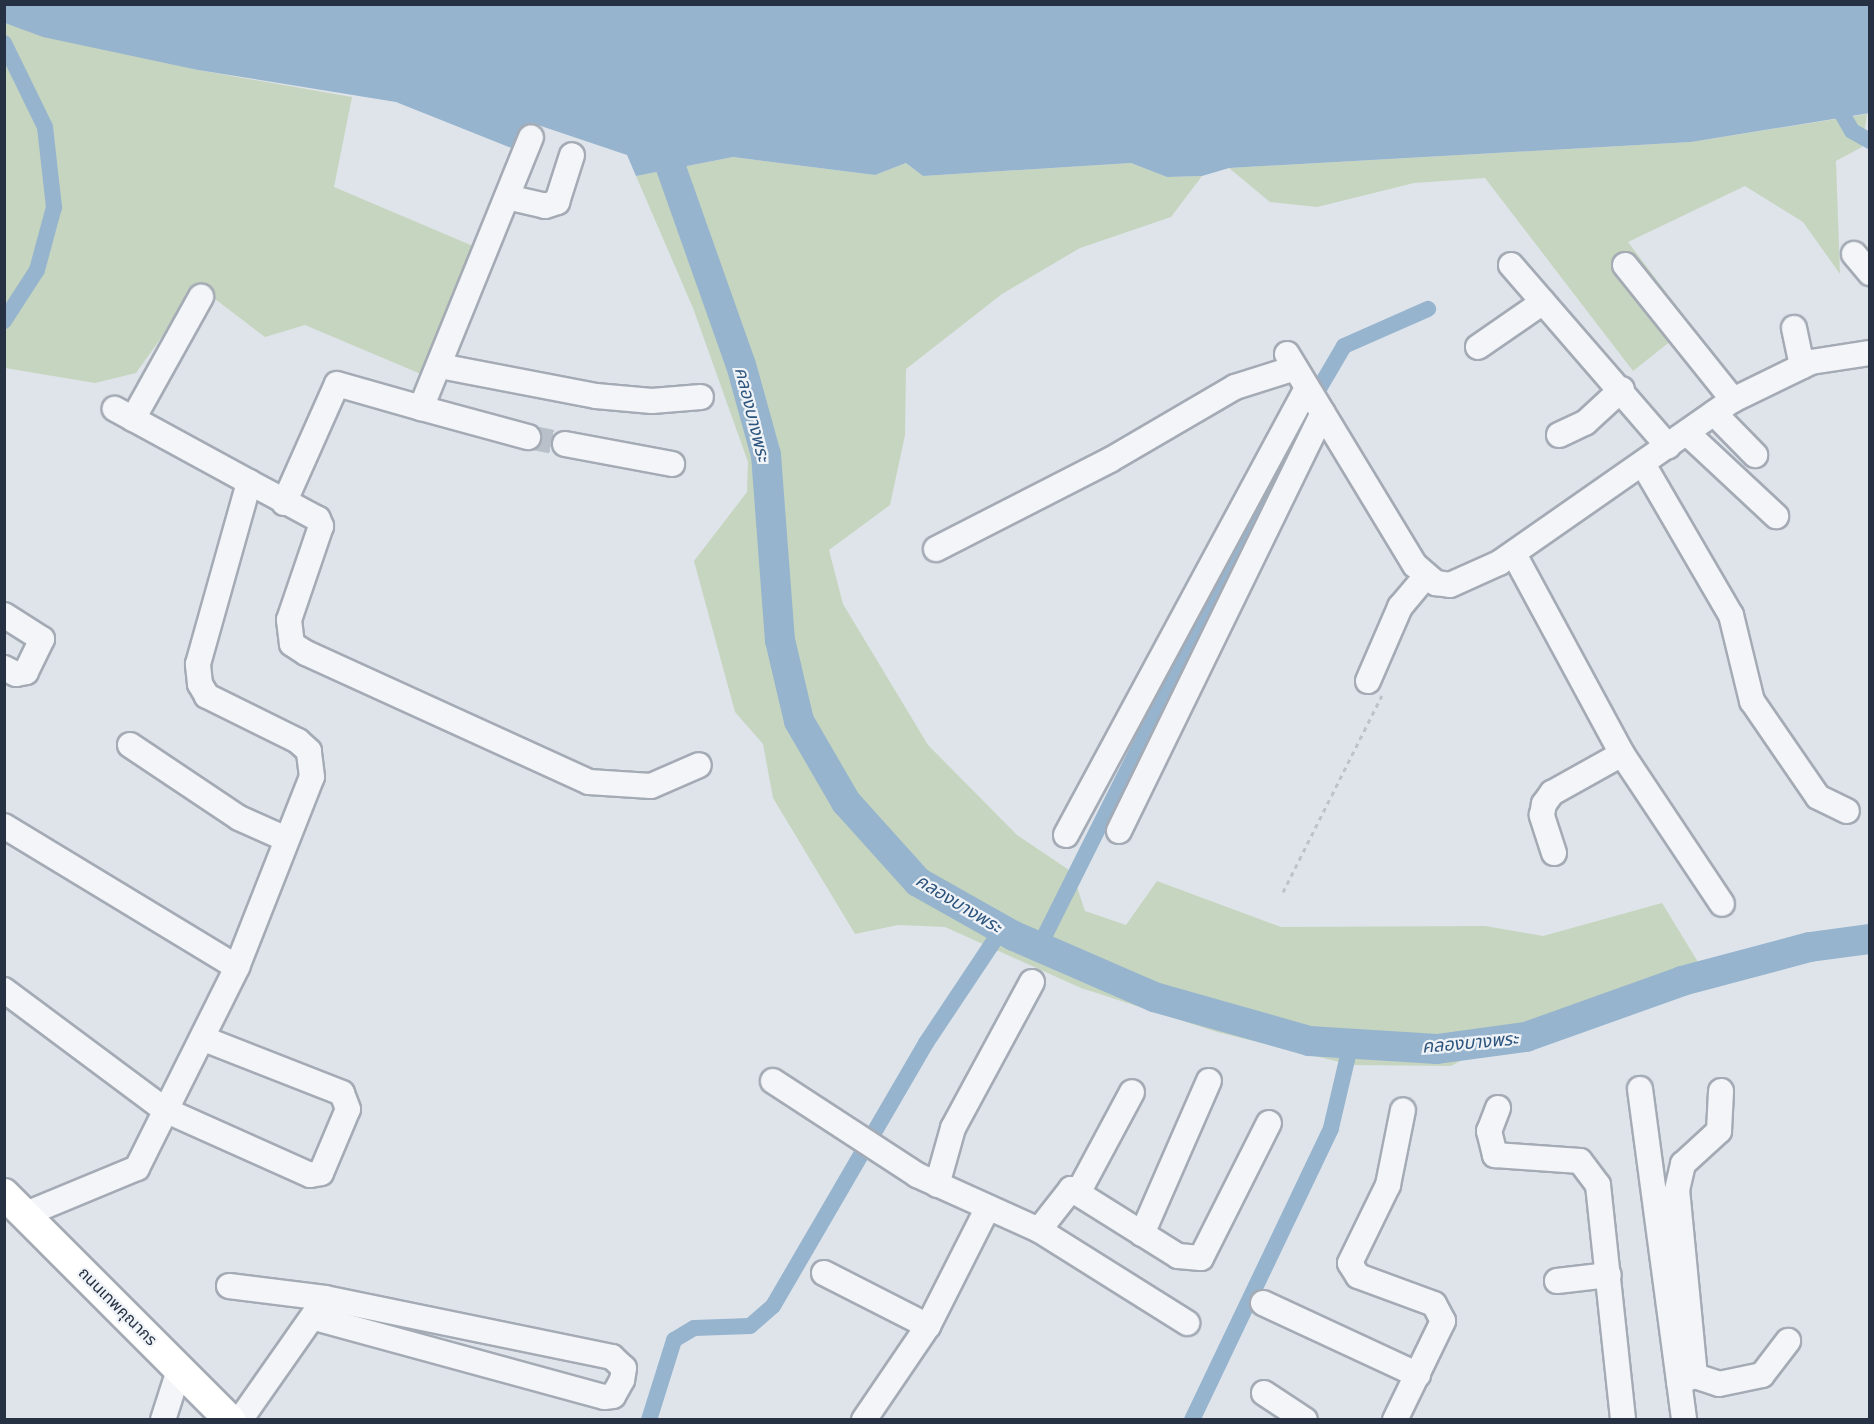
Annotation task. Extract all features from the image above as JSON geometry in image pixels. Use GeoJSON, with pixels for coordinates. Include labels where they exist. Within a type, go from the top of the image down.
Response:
{"type":"FeatureCollection","features":[{"type":"Feature","properties":{"kind":"main road","name":"ถนนเทพคุณากร"},"geometry":{"type":"LineString","coordinates":[[4,1194],[230,1419]]}},
{"type":"Feature","properties":{"kind":"street"},"geometry":{"type":"LineString","coordinates":[[421,408],[441,366],[531,137]]}},
{"type":"Feature","properties":{"kind":"street"},"geometry":{"type":"LineString","coordinates":[[507,196],[545,206],[557,202],[572,155]]}},
{"type":"Feature","properties":{"kind":"street"},"geometry":{"type":"LineString","coordinates":[[1854,254],[1869,273]]}},
{"type":"Feature","properties":{"kind":"street"},"geometry":{"type":"LineString","coordinates":[[1511,265],[1622,389],[1678,440],[1776,516]]}},
{"type":"Feature","properties":{"kind":"street"},"geometry":{"type":"LineString","coordinates":[[1625,265],[1755,455]]}},
{"type":"Feature","properties":{"kind":"street"},"geometry":{"type":"LineString","coordinates":[[201,297],[124,414],[284,503],[318,519],[321,526],[288,627],[292,644],[306,653],[589,782],[651,786],[699,765]]}},
{"type":"Feature","properties":{"kind":"street"},"geometry":{"type":"LineString","coordinates":[[1478,347],[1543,302]]}},
{"type":"Feature","properties":{"kind":"street"},"geometry":{"type":"LineString","coordinates":[[1794,328],[1802,366]]}},
{"type":"Feature","properties":{"kind":"street"},"geometry":{"type":"LineString","coordinates":[[936,549],[1110,460],[1235,387],[1291,361],[1426,576],[1450,585],[1514,554],[1723,407],[1802,366],[1869,353]]}},
{"type":"Feature","properties":{"kind":"street"},"geometry":{"type":"LineString","coordinates":[[441,366],[596,396],[701,397]]}},
{"type":"Feature","properties":{"kind":"street"},"geometry":{"type":"LineString","coordinates":[[284,503],[337,384],[528,437]]}},
{"type":"Feature","properties":{"kind":"street"},"geometry":{"type":"LineString","coordinates":[[1066,835],[1307,388]]}},
{"type":"Feature","properties":{"kind":"street"},"geometry":{"type":"LineString","coordinates":[[1559,435],[1585,423],[1622,389]]}},
{"type":"Feature","properties":{"kind":"street"},"geometry":{"type":"LineString","coordinates":[[1119,831],[1323,413]]}},
{"type":"Feature","properties":{"kind":"street"},"geometry":{"type":"LineString","coordinates":[[566,444],[672,464]]}},
{"type":"Feature","properties":{"kind":"street"},"geometry":{"type":"LineString","coordinates":[[1643,464],[1731,615],[1752,701],[1818,797],[1847,811]]}},
{"type":"Feature","properties":{"kind":"street"},"geometry":{"type":"LineString","coordinates":[[26,1214],[132,1173],[204,1039],[237,967],[312,777],[309,751],[298,741],[207,696],[198,664],[249,482]]}},
{"type":"Feature","properties":{"kind":"street"},"geometry":{"type":"LineString","coordinates":[[1514,554],[1622,754],[1722,904]]}},
{"type":"Feature","properties":{"kind":"street"},"geometry":{"type":"LineString","coordinates":[[1377,683],[1401,607],[1426,576]]}},
{"type":"Feature","properties":{"kind":"street"},"geometry":{"type":"LineString","coordinates":[[4,615],[42,639],[26,672],[16,674],[4,668]]}},
{"type":"Feature","properties":{"kind":"street"},"geometry":{"type":"LineString","coordinates":[[130,745],[239,818],[286,839]]}},
{"type":"Feature","properties":{"kind":"street"},"geometry":{"type":"LineString","coordinates":[[1554,853],[1542,815],[1544,804],[1552,793],[1622,754]]}},
{"type":"Feature","properties":{"kind":"street"},"geometry":{"type":"LineString","coordinates":[[4,826],[237,967]]}},
{"type":"Feature","properties":{"kind":"street"},"geometry":{"type":"LineString","coordinates":[[937,1185],[953,1128],[1032,982]]}},
{"type":"Feature","properties":{"kind":"street"},"geometry":{"type":"LineString","coordinates":[[4,990],[165,1110],[310,1175],[329,1165],[348,1109],[342,1094],[204,1039]]}},
{"type":"Feature","properties":{"kind":"street"},"geometry":{"type":"LineString","coordinates":[[773,1081],[937,1185],[1039,1230],[1188,1323]]}},
{"type":"Feature","properties":{"kind":"street"},"geometry":{"type":"LineString","coordinates":[[1142,1234],[1209,1082]]}},
{"type":"Feature","properties":{"kind":"street"},"geometry":{"type":"LineString","coordinates":[[1640,1089],[1687,1379]]}},
{"type":"Feature","properties":{"kind":"street"},"geometry":{"type":"LineString","coordinates":[[1684,1419],[1687,1379],[1677,1190],[1683,1164],[1719,1131],[1721,1091]]}},
{"type":"Feature","properties":{"kind":"street"},"geometry":{"type":"LineString","coordinates":[[1079,1191],[1132,1092]]}},
{"type":"Feature","properties":{"kind":"street"},"geometry":{"type":"LineString","coordinates":[[1498,1108],[1489,1131],[1495,1155],[1580,1161],[1591,1172],[1598,1185],[1623,1419]]}},
{"type":"Feature","properties":{"kind":"street"},"geometry":{"type":"LineString","coordinates":[[1395,1419],[1437,1336],[1440,1313],[1434,1304],[1358,1276],[1350,1263],[1388,1185],[1403,1110]]}},
{"type":"Feature","properties":{"kind":"street"},"geometry":{"type":"LineString","coordinates":[[1039,1230],[1065,1193],[1079,1191],[1178,1256],[1201,1258],[1269,1123]]}},
{"type":"Feature","properties":{"kind":"street"},"geometry":{"type":"LineString","coordinates":[[864,1419],[928,1326],[987,1209]]}},
{"type":"Feature","properties":{"kind":"street"},"geometry":{"type":"LineString","coordinates":[[824,1273],[928,1326]]}},
{"type":"Feature","properties":{"kind":"street"},"geometry":{"type":"LineString","coordinates":[[1557,1281],[1609,1275]]}},
{"type":"Feature","properties":{"kind":"street"},"geometry":{"type":"LineString","coordinates":[[228,1286],[320,1308],[612,1358],[624,1368],[622,1380],[613,1396],[604,1397],[320,1308]]}},
{"type":"Feature","properties":{"kind":"street"},"geometry":{"type":"LineString","coordinates":[[1263,1304],[1418,1375]]}},
{"type":"Feature","properties":{"kind":"street"},"geometry":{"type":"LineString","coordinates":[[240,1419],[320,1308]]}},
{"type":"Feature","properties":{"kind":"street"},"geometry":{"type":"LineString","coordinates":[[1687,1379],[1719,1384],[1762,1375],[1788,1341]]}},
{"type":"Feature","properties":{"kind":"street"},"geometry":{"type":"LineString","coordinates":[[163,1419],[180,1367]]}},
{"type":"Feature","properties":{"kind":"street"},"geometry":{"type":"LineString","coordinates":[[1264,1393],[1305,1419]]}},
{"type":"Feature","properties":{"kind":"path"},"geometry":{"type":"LineString","coordinates":[[1283,892],[1377,683]]}},
{"type":"Feature","properties":{"kind":"green space"},"geometry":{"type":"Polygon","coordinates":[[[4,23],[198,70],[352,97],[334,187],[473,246],[428,377],[305,325],[265,337],[198,286],[136,373],[95,383],[5,368],[4,23]]]}},
{"type":"Feature","properties":{"kind":"green space"},"geometry":{"type":"Polygon","coordinates":[[[1867,114],[1862,147],[1836,161],[1840,274],[1803,222],[1745,186],[1628,242],[1691,325],[1633,371],[1485,178],[1414,183],[1317,207],[1270,202],[1229,168],[1691,142],[1867,114]]]}},
{"type":"Feature","properties":{"kind":"green space"},"geometry":{"type":"Polygon","coordinates":[[[733,157],[875,175],[906,163],[923,176],[1131,163],[1167,177],[1202,176],[1171,217],[1080,248],[1002,294],[906,369],[905,435],[890,505],[829,550],[843,604],[928,745],[1017,835],[1072,872],[1085,911],[1126,925],[1157,881],[1281,927],[1485,926],[1543,936],[1662,903],[1698,962],[1515,1031],[1451,1066],[1352,1065],[1217,1032],[1081,988],[945,927],[898,925],[855,934],[773,798],[763,744],[735,712],[694,561],[747,492],[748,462],[693,308],[636,176],[733,157]]]}},
{"type":"Feature","properties":{"kind":"water"},"geometry":{"type":"Polygon","coordinates":[[[5,4],[1869,4],[1870,113],[1691,142],[1229,168],[1202,176],[1167,177],[1131,163],[923,176],[906,163],[875,175],[733,157],[636,176],[627,155],[532,123],[514,149],[396,102],[198,70],[43,37],[5,23],[5,4]]]}},
{"type":"Feature","properties":{"kind":"waterway"},"geometry":{"type":"LineString","coordinates":[[4,43],[45,127],[54,207],[37,270],[4,321]]}},
{"type":"Feature","properties":{"kind":"waterway"},"geometry":{"type":"LineString","coordinates":[[1833,98],[1852,131],[1870,141]]}},
{"type":"Feature","properties":{"kind":"waterway","name":"คลองบางพระ"},"geometry":{"type":"LineString","coordinates":[[658,131],[741,365],[766,455],[780,640],[799,721],[846,802],[918,882],[1014,936],[1154,997],[1309,1041],[1437,1049],[1526,1037],[1682,981],[1810,947],[1870,939]]}},
{"type":"Feature","properties":{"kind":"waterway"},"geometry":{"type":"LineString","coordinates":[[1310,404],[1344,346],[1428,309]]}},
{"type":"Feature","properties":{"kind":"waterway"},"geometry":{"type":"LineString","coordinates":[[1039,947],[1296,433]]}},
{"type":"Feature","properties":{"kind":"waterway"},"geometry":{"type":"LineString","coordinates":[[649,1420],[674,1340],[694,1328],[750,1326],[773,1306],[926,1043],[1002,929]]}},
{"type":"Feature","properties":{"kind":"waterway"},"geometry":{"type":"LineString","coordinates":[[1192,1420],[1331,1128],[1351,1043]]}},
{"type":"Feature","properties":{"kind":"tunnel"},"geometry":{"type":"LineString","coordinates":[[528,437],[565,444]]}}]}
